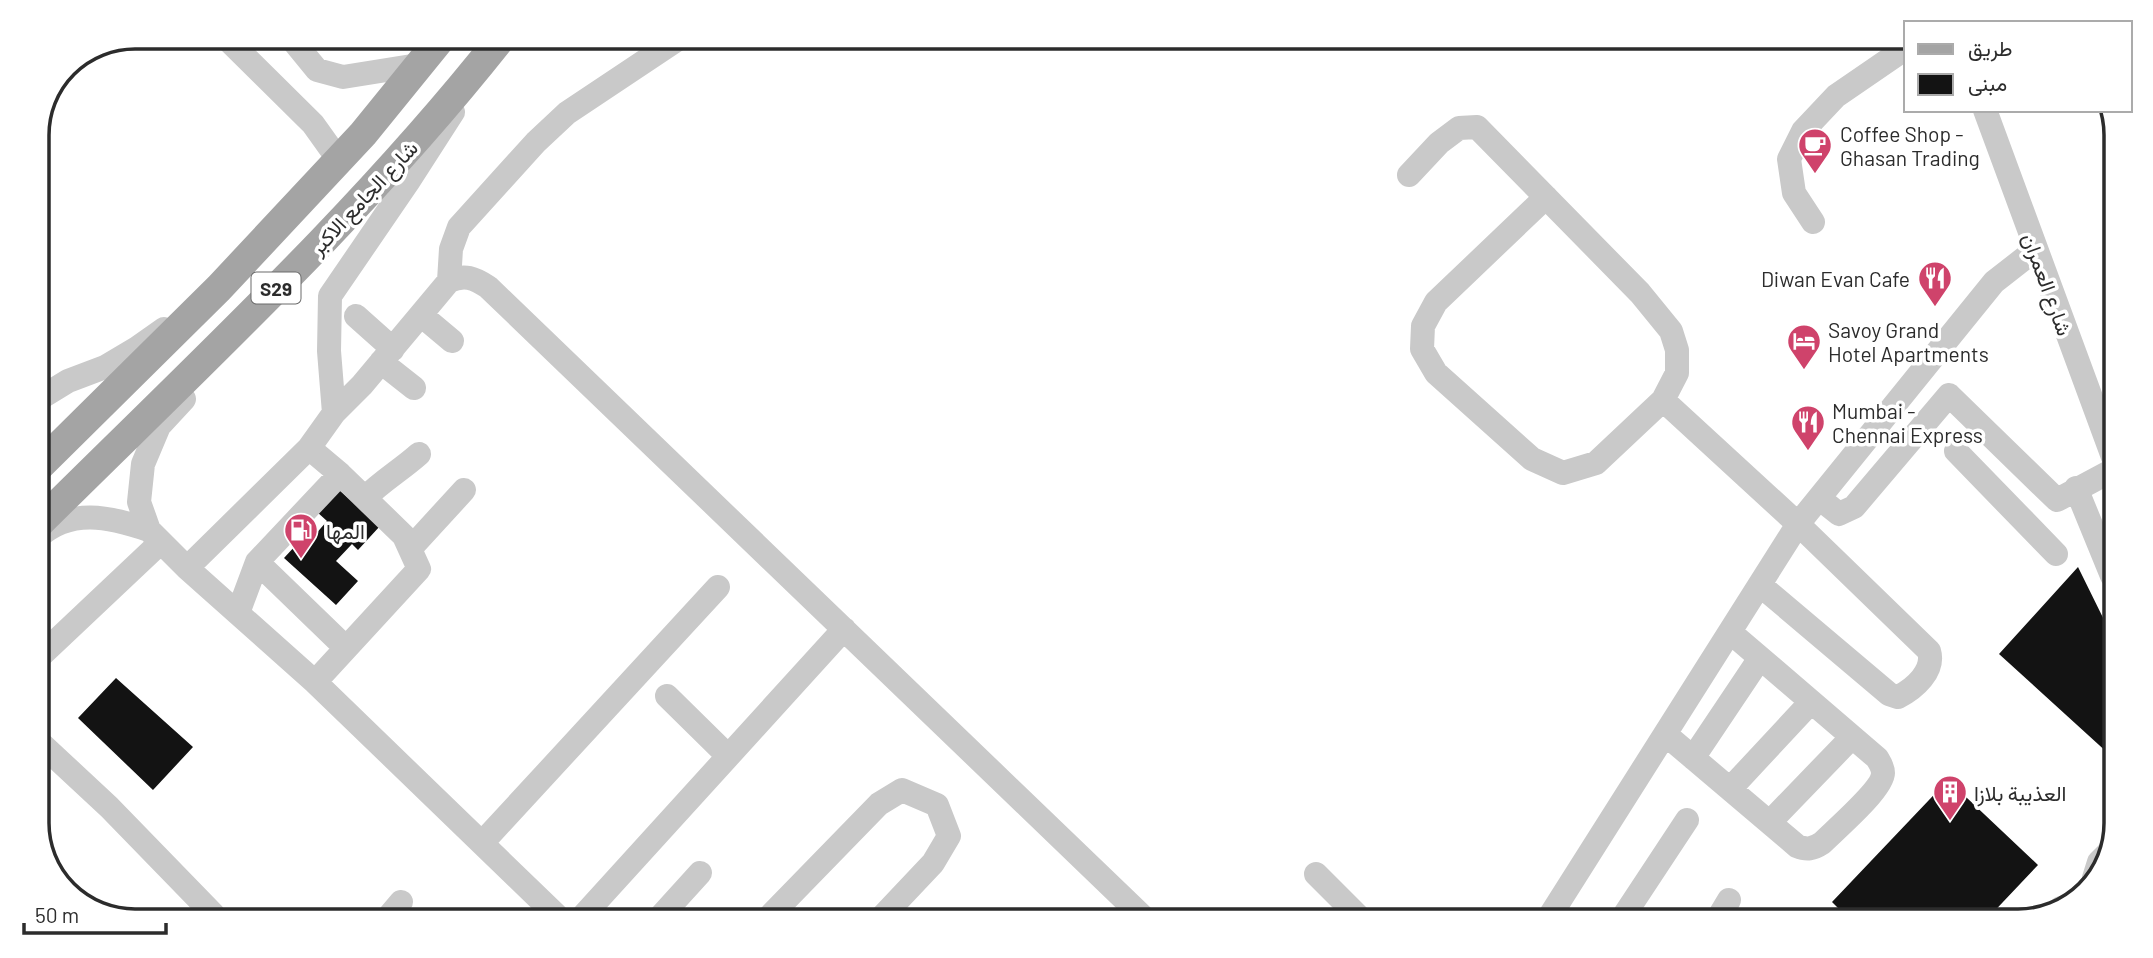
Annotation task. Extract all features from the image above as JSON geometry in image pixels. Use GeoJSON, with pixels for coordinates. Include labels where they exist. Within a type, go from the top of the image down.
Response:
{"type":"FeatureCollection","features":[{"type":"Feature","properties":{"kind":"main road","name":"شارع الجامع الاكبر"},"geometry":{"type":"LineString","coordinates":[[49,456],[219,288],[363,134],[432,49]]}},
{"type":"Feature","properties":{"kind":"main road","name":"شارع الجامع الاكبر"},"geometry":{"type":"LineString","coordinates":[[49,513],[269,295],[400,159],[492,49]]}},
{"type":"Feature","properties":{"kind":"street"},"geometry":{"type":"LineString","coordinates":[[237,49],[313,124],[338,159]]}},
{"type":"Feature","properties":{"kind":"street"},"geometry":{"type":"LineString","coordinates":[[300,49],[317,70],[343,76],[418,65]]}},
{"type":"Feature","properties":{"kind":"street"},"geometry":{"type":"LineString","coordinates":[[334,413],[329,352],[330,296],[408,182],[493,49]]}},
{"type":"Feature","properties":{"kind":"street"},"geometry":{"type":"LineString","coordinates":[[449,281],[451,249],[459,227],[536,142],[567,113],[663,49]]}},
{"type":"Feature","properties":{"kind":"street"},"geometry":{"type":"LineString","coordinates":[[1813,222],[1794,193],[1789,159],[1802,131],[1836,96],[1904,49]]}},
{"type":"Feature","properties":{"kind":"street","name":"شارع العمران"},"geometry":{"type":"LineString","coordinates":[[1986,112],[2104,433]]}},
{"type":"Feature","properties":{"kind":"street"},"geometry":{"type":"LineString","coordinates":[[1409,175],[1439,143],[1459,128],[1477,127],[1546,197],[1640,293],[1671,331],[1677,351],[1677,373],[1663,400],[1596,463],[1563,474],[1532,459],[1436,373],[1422,349],[1423,326],[1436,302],[1546,197]]}},
{"type":"Feature","properties":{"kind":"street"},"geometry":{"type":"LineString","coordinates":[[1554,909],[1798,524],[1994,282],[2035,250]]}},
{"type":"Feature","properties":{"kind":"street"},"geometry":{"type":"LineString","coordinates":[[187,568],[309,448],[334,413],[449,281],[462,275],[474,278],[488,287],[1135,909]]}},
{"type":"Feature","properties":{"kind":"street"},"geometry":{"type":"LineString","coordinates":[[49,393],[105,367],[137,348],[219,288]]}},
{"type":"Feature","properties":{"kind":"street"},"geometry":{"type":"LineString","coordinates":[[269,295],[244,333],[159,426],[143,464],[139,502],[155,536],[187,568],[315,682],[550,909]]}},
{"type":"Feature","properties":{"kind":"street"},"geometry":{"type":"LineString","coordinates":[[421,315],[452,341]]}},
{"type":"Feature","properties":{"kind":"street"},"geometry":{"type":"LineString","coordinates":[[356,316],[414,388]]}},
{"type":"Feature","properties":{"kind":"street"},"geometry":{"type":"LineString","coordinates":[[1819,498],[1839,514],[1854,507],[1948,395],[2066,494],[2104,562]]}},
{"type":"Feature","properties":{"kind":"street"},"geometry":{"type":"LineString","coordinates":[[1663,400],[1798,524],[1929,651],[1929,668],[1910,691],[1898,697],[1889,694],[1760,585]]}},
{"type":"Feature","properties":{"kind":"street"},"geometry":{"type":"LineString","coordinates":[[309,448],[404,536],[419,569],[315,682]]}},
{"type":"Feature","properties":{"kind":"street"},"geometry":{"type":"LineString","coordinates":[[1956,451],[2056,554]]}},
{"type":"Feature","properties":{"kind":"street"},"geometry":{"type":"LineString","coordinates":[[365,498],[393,472],[419,454]]}},
{"type":"Feature","properties":{"kind":"street"},"geometry":{"type":"LineString","coordinates":[[238,613],[257,562],[340,474]]}},
{"type":"Feature","properties":{"kind":"street"},"geometry":{"type":"LineString","coordinates":[[2028,525],[2066,494],[2104,475]]}},
{"type":"Feature","properties":{"kind":"street"},"geometry":{"type":"LineString","coordinates":[[410,549],[464,490]]}},
{"type":"Feature","properties":{"kind":"street"},"geometry":{"type":"LineString","coordinates":[[49,527],[87,516],[118,519],[155,536]]}},
{"type":"Feature","properties":{"kind":"street"},"geometry":{"type":"LineString","coordinates":[[49,646],[155,536]]}},
{"type":"Feature","properties":{"kind":"street"},"geometry":{"type":"LineString","coordinates":[[257,562],[346,648]]}},
{"type":"Feature","properties":{"kind":"street"},"geometry":{"type":"LineString","coordinates":[[482,843],[718,587]]}},
{"type":"Feature","properties":{"kind":"street"},"geometry":{"type":"LineString","coordinates":[[589,909],[844,629]]}},
{"type":"Feature","properties":{"kind":"street"},"geometry":{"type":"LineString","coordinates":[[1665,734],[1797,846],[1804,849],[1814,848],[1822,843],[1874,791],[1884,776],[1877,758],[1730,632]]}},
{"type":"Feature","properties":{"kind":"street"},"geometry":{"type":"LineString","coordinates":[[1693,758],[1760,658]]}},
{"type":"Feature","properties":{"kind":"street"},"geometry":{"type":"LineString","coordinates":[[667,696],[728,756]]}},
{"type":"Feature","properties":{"kind":"street"},"geometry":{"type":"LineString","coordinates":[[1730,789],[1811,702]]}},
{"type":"Feature","properties":{"kind":"street"},"geometry":{"type":"LineString","coordinates":[[1770,822],[1852,737]]}},
{"type":"Feature","properties":{"kind":"street"},"geometry":{"type":"LineString","coordinates":[[49,751],[208,909]]}},
{"type":"Feature","properties":{"kind":"street"},"geometry":{"type":"LineString","coordinates":[[777,909],[879,804],[902,790],[937,805],[949,836],[933,863],[890,909]]}},
{"type":"Feature","properties":{"kind":"street"},"geometry":{"type":"LineString","coordinates":[[1628,909],[1688,820]]}},
{"type":"Feature","properties":{"kind":"street"},"geometry":{"type":"LineString","coordinates":[[667,909],[700,873]]}},
{"type":"Feature","properties":{"kind":"street"},"geometry":{"type":"LineString","coordinates":[[1316,874],[1351,909]]}},
{"type":"Feature","properties":{"kind":"building"},"geometry":{"type":"Polygon","coordinates":[[[338,489],[380,526],[358,550],[352,544],[336,561],[358,581],[336,605],[284,558],[309,531],[314,536],[327,521],[317,512],[338,489]]]}},
{"type":"Feature","properties":{"kind":"building"},"geometry":{"type":"Polygon","coordinates":[[[2078,567],[2104,620],[2104,750],[1999,654],[2078,567]]]}},
{"type":"Feature","properties":{"kind":"building"},"geometry":{"type":"Polygon","coordinates":[[[116,678],[193,747],[153,790],[78,718],[116,678]]]}},
{"type":"Feature","properties":{"kind":"building","name":"العذيبة بلازا"},"geometry":{"type":"Polygon","coordinates":[[[1948,780],[2038,865],[1996,909],[1839,909],[1832,902],[1948,780]]]}},
{"type":"Feature","properties":{"kind":"place","name":"Coffee Shop - Ghasan Trading"},"geometry":{"type":"Point","coordinates":[1815,175]}},
{"type":"Feature","properties":{"kind":"place","name":"Diwan Evan Cafe"},"geometry":{"type":"Point","coordinates":[1935,308]}},
{"type":"Feature","properties":{"kind":"place","name":"Savoy Grand Hotel Apartments"},"geometry":{"type":"Point","coordinates":[1804,371]}},
{"type":"Feature","properties":{"kind":"place","name":"Mumbai - Chennai Express"},"geometry":{"type":"Point","coordinates":[1808,452]}},
{"type":"Feature","properties":{"kind":"place","name":"المه‍ا"},"geometry":{"type":"Point","coordinates":[301,560]}},
{"type":"Feature","properties":{"kind":"place","name":"العذيبة بلازا"},"geometry":{"type":"Point","coordinates":[1950,822]}}]}
